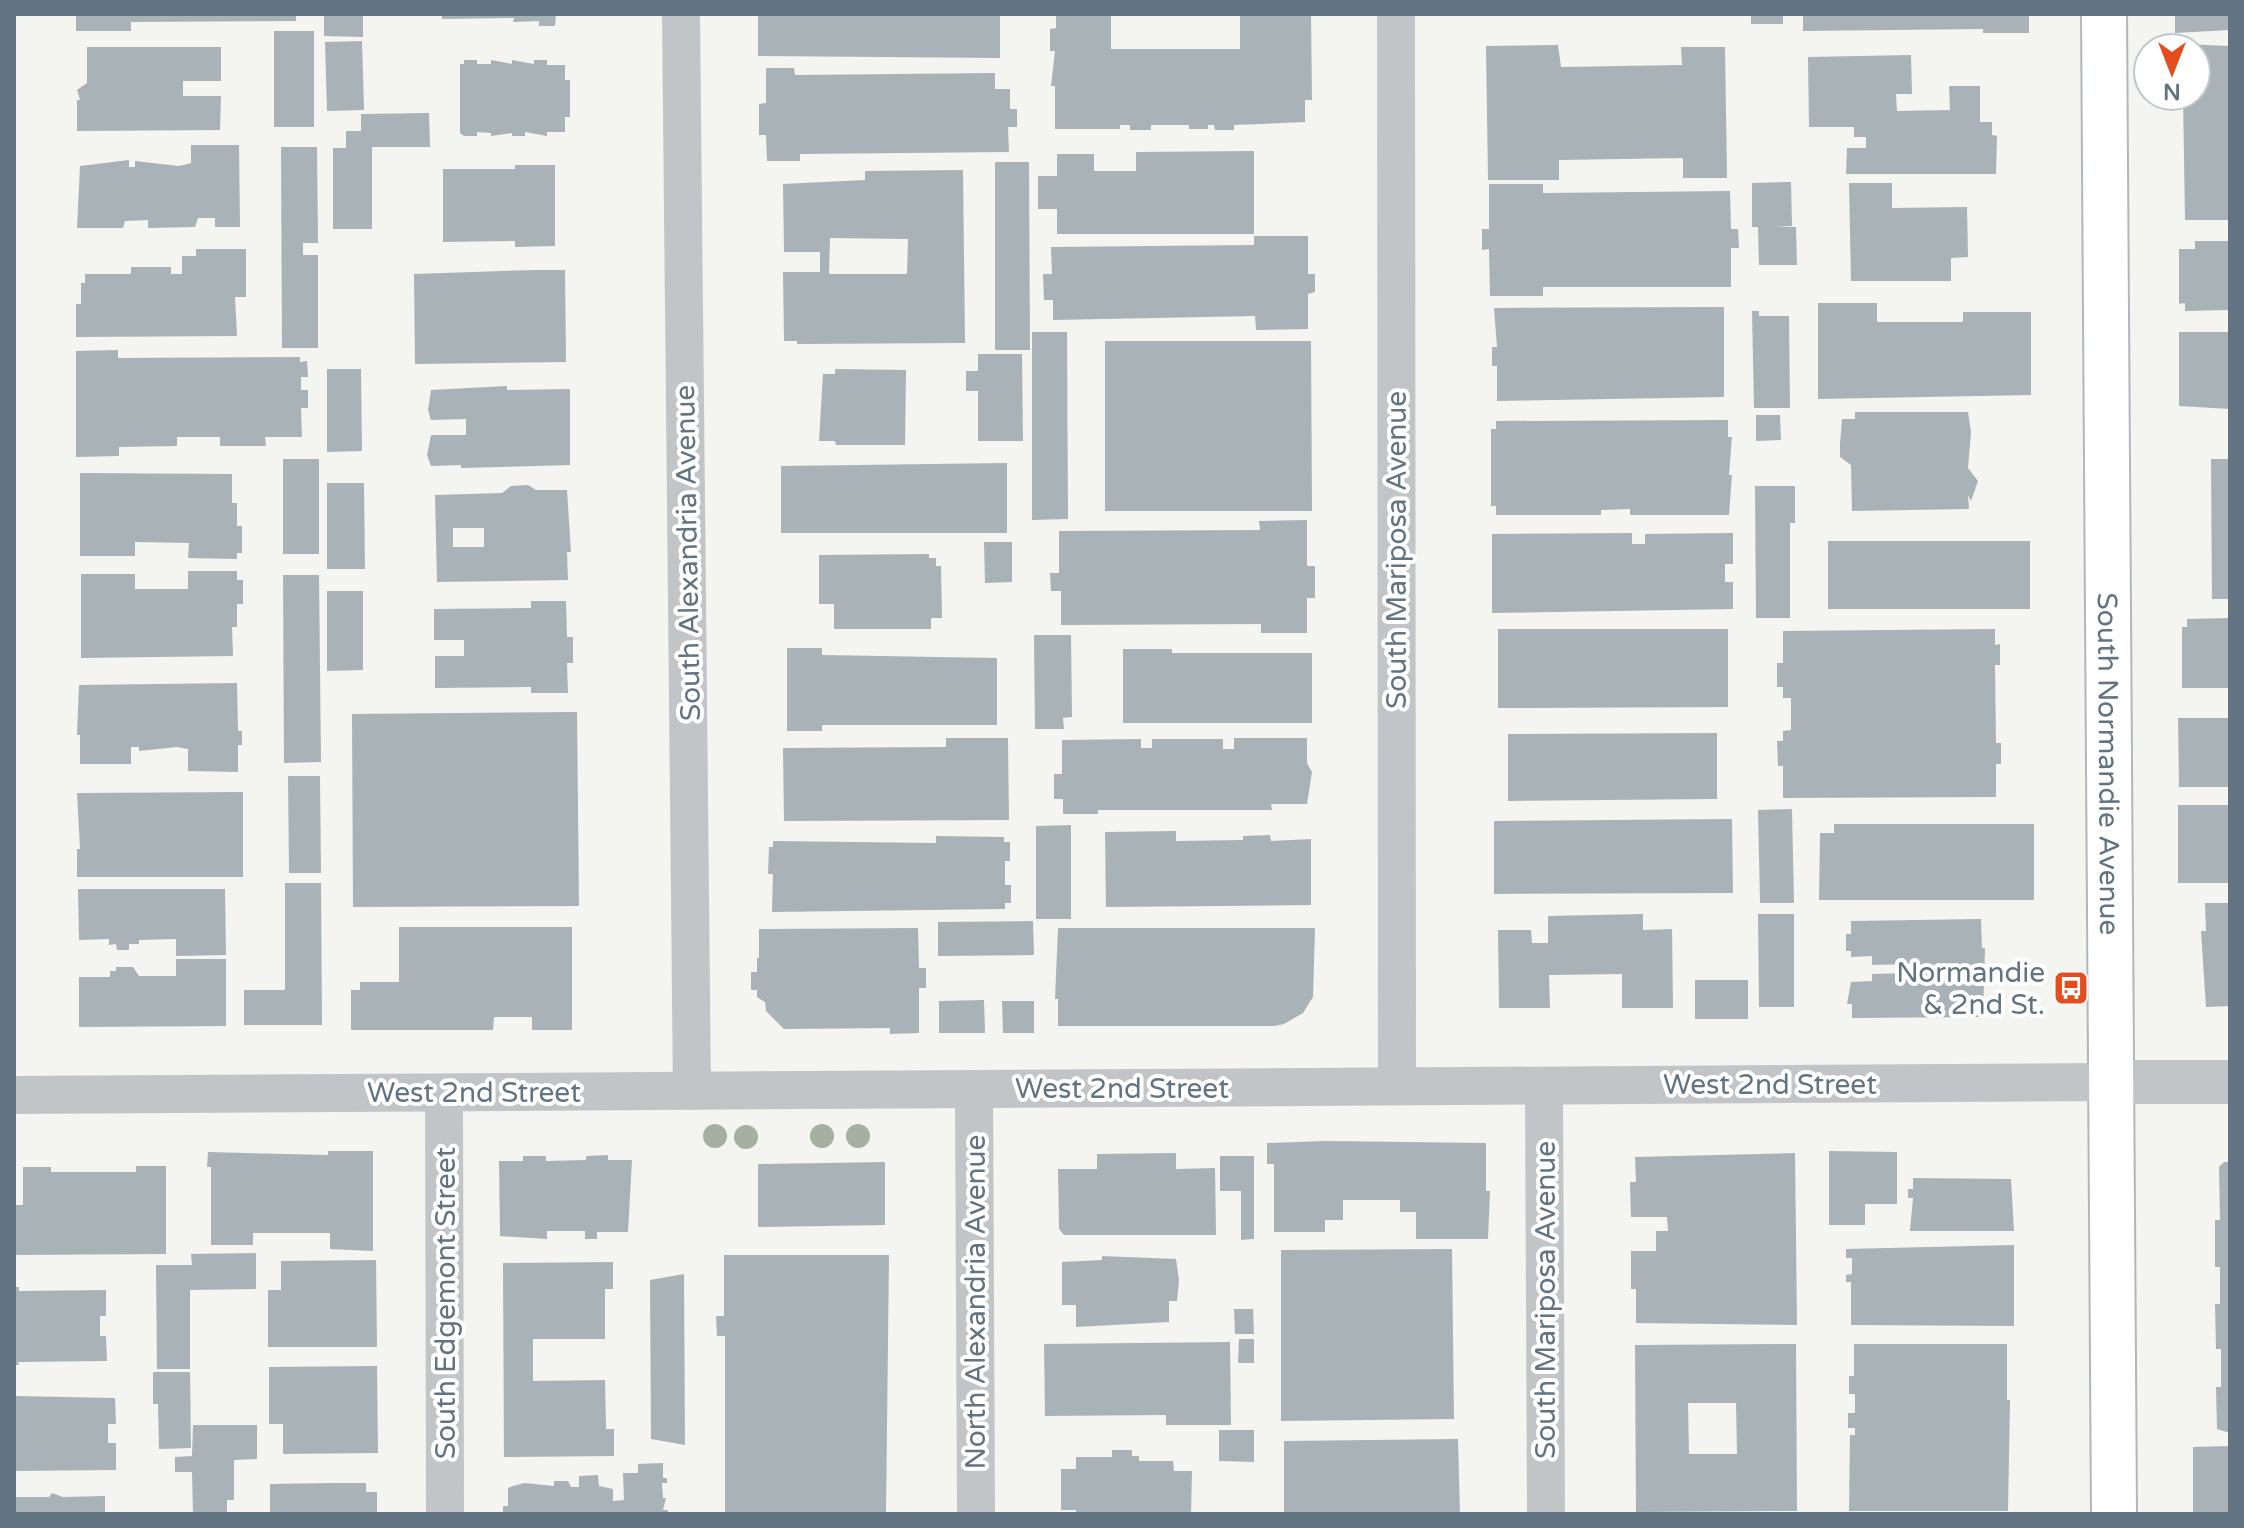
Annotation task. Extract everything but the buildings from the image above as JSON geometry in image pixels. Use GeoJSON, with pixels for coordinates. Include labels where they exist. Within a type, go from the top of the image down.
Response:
{"type":"FeatureCollection","features":[{"type":"Feature","properties":{"kind":"main road","name":"South Normandie Avenue"},"geometry":{"type":"LineString","coordinates":[[2104,14],[2114,1514]]}},
{"type":"Feature","properties":{"kind":"street","name":"South Alexandria Avenue"},"geometry":{"type":"LineString","coordinates":[[681,14],[692,1091]]}},
{"type":"Feature","properties":{"kind":"street","name":"South Mariposa Avenue"},"geometry":{"type":"LineString","coordinates":[[1396,14],[1397,1086]]}},
{"type":"Feature","properties":{"kind":"street","name":"West 2nd Street"},"geometry":{"type":"LineString","coordinates":[[14,1095],[2230,1082]]}},
{"type":"Feature","properties":{"kind":"street","name":"South Mariposa Avenue"},"geometry":{"type":"LineString","coordinates":[[1544,1086],[1546,1514]]}},
{"type":"Feature","properties":{"kind":"street","name":"North Alexandria Avenue"},"geometry":{"type":"LineString","coordinates":[[974,1089],[976,1514]]}},
{"type":"Feature","properties":{"kind":"street","name":"South Edgemont Street"},"geometry":{"type":"LineString","coordinates":[[444,1093],[445,1514]]}},
{"type":"Feature","properties":{"kind":"place","name":"Normandie & 2nd St."},"geometry":{"type":"Point","coordinates":[2071,988]}}]}
